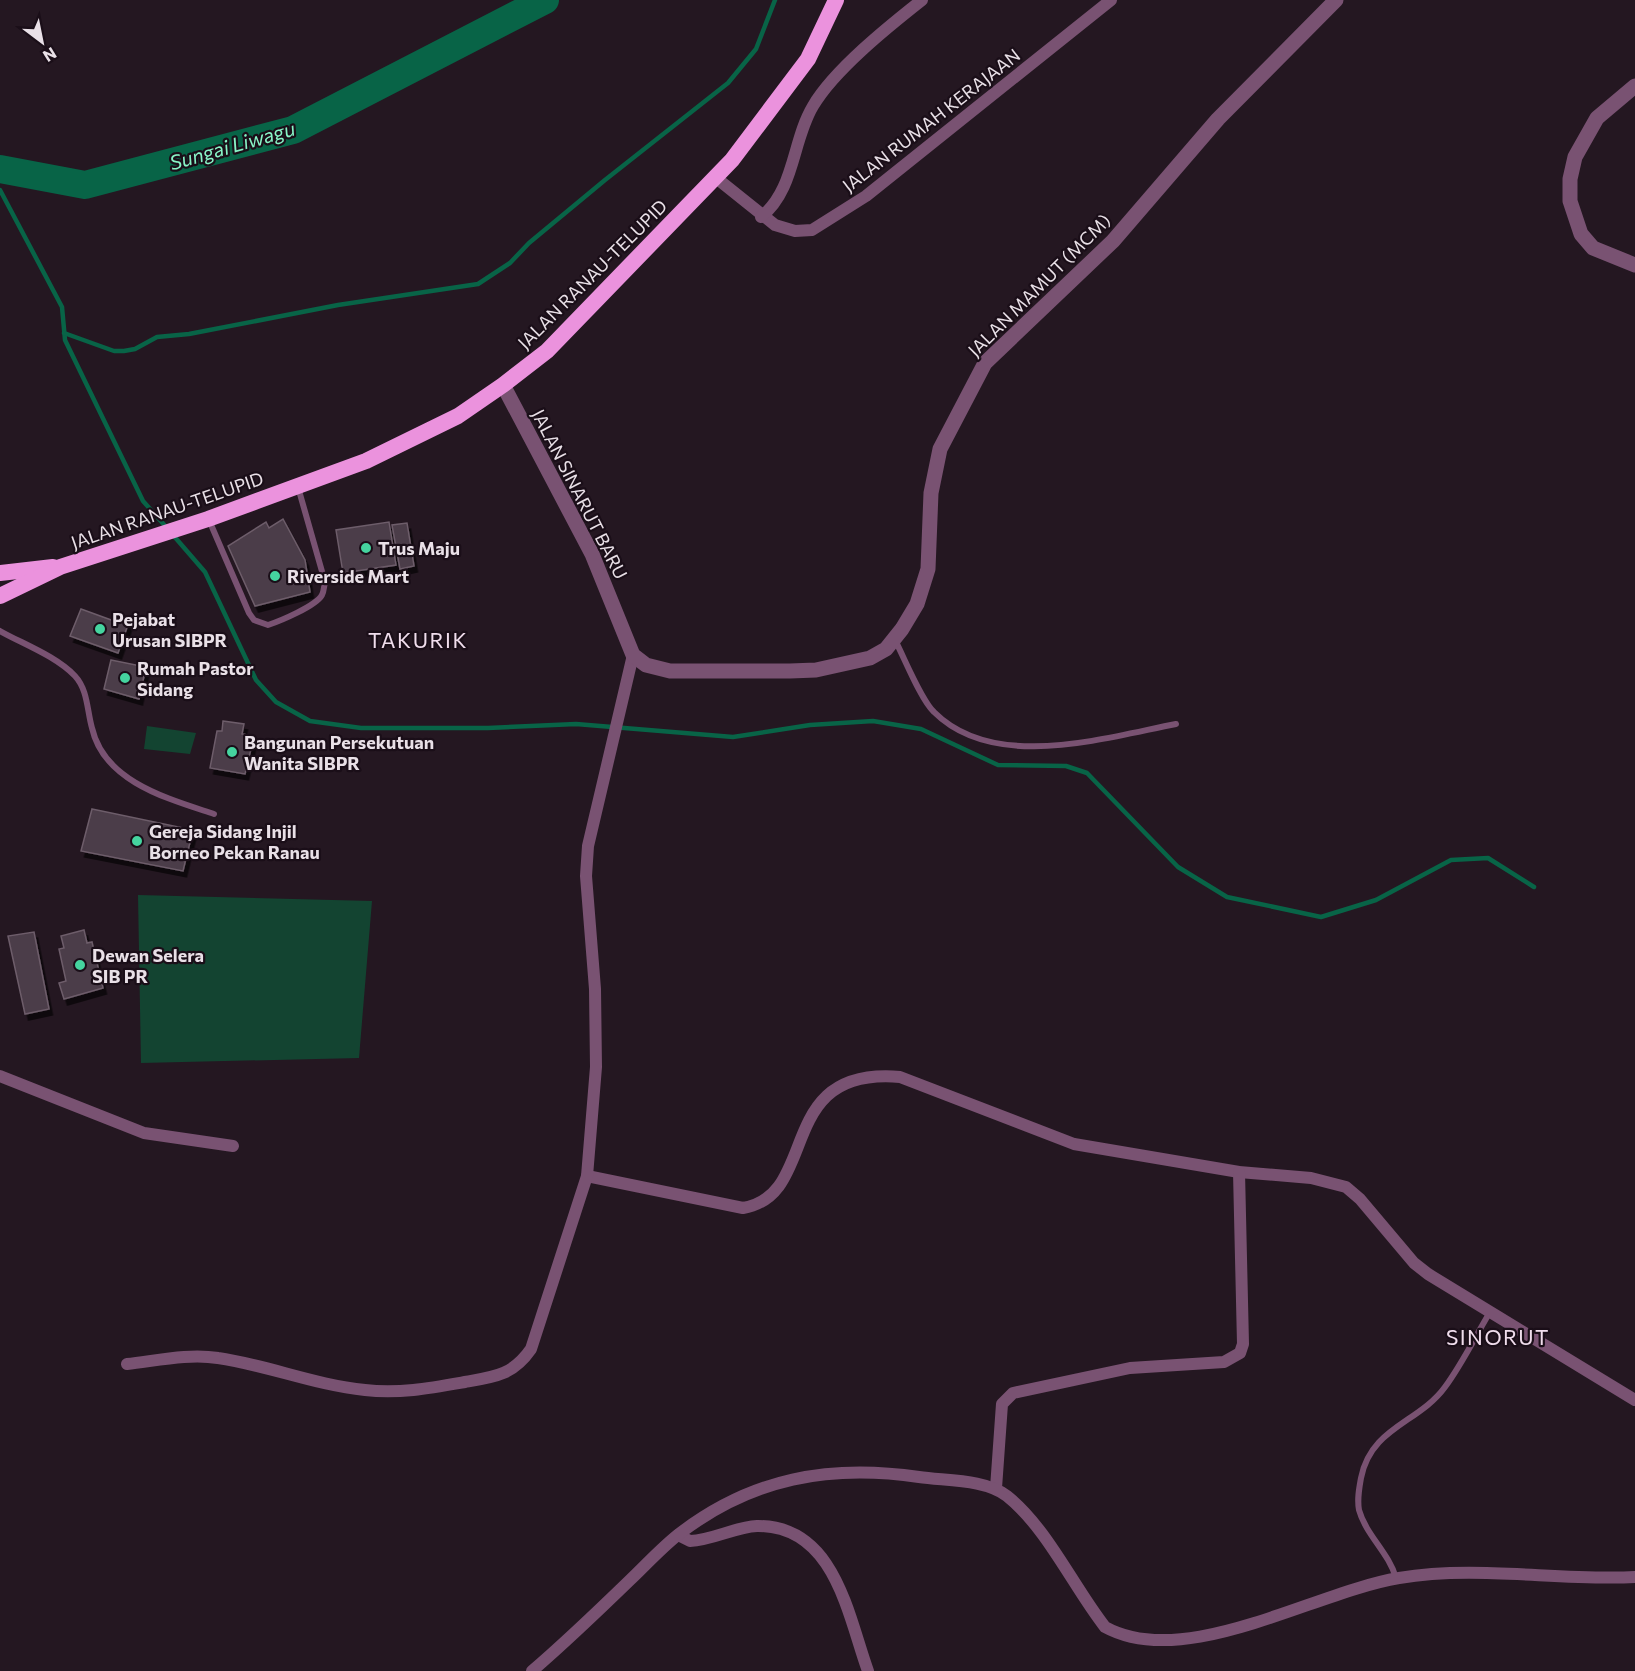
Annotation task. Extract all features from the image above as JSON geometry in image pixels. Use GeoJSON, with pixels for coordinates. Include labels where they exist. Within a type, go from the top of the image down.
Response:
{"type":"FeatureCollection","features":[{"type":"Feature","properties":{"kind":"highway","name":"JALAN RANAU-TELUPID"},"geometry":{"type":"LineString","coordinates":[[0,596],[60,567],[202,521],[366,461],[458,416],[503,385],[547,351],[732,160],[808,59],[836,0]]}},
{"type":"Feature","properties":{"kind":"highway","name":"JALAN RANAU-TELUPID"},"geometry":{"type":"LineString","coordinates":[[0,573],[60,567]]}},
{"type":"Feature","properties":{"kind":"street"},"geometry":{"type":"LineString","coordinates":[[762,217],[779,200],[806,121],[824,91],[884,30],[922,0]]}},
{"type":"Feature","properties":{"kind":"street","name":"JALAN RUMAH KERAJAAN"},"geometry":{"type":"LineString","coordinates":[[715,177],[762,217],[775,225],[795,231],[812,230],[827,222],[894,174],[1111,0]]}},
{"type":"Feature","properties":{"kind":"street","name":"JALAN MAMUT (MCM)"},"geometry":{"type":"LineString","coordinates":[[633,655],[646,665],[670,671],[816,670],[870,658],[886,649],[917,604],[928,569],[931,493],[940,449],[985,363],[1113,241],[1218,119],[1336,0]]}},
{"type":"Feature","properties":{"kind":"street"},"geometry":{"type":"LineString","coordinates":[[1635,86],[1597,118],[1575,157],[1570,179],[1570,201],[1581,234],[1593,248],[1635,265]]}},
{"type":"Feature","properties":{"kind":"street","name":"JALAN SINARUT BARU"},"geometry":{"type":"LineString","coordinates":[[503,385],[592,554],[633,655]]}},
{"type":"Feature","properties":{"kind":"street"},"geometry":{"type":"LineString","coordinates":[[127,1364],[216,1357],[363,1390],[418,1391],[505,1373],[520,1364],[531,1349],[587,1176],[596,1030],[586,876],[588,846],[633,655]]}},
{"type":"Feature","properties":{"kind":"street"},"geometry":{"type":"LineString","coordinates":[[587,1176],[743,1208],[758,1205],[781,1186],[811,1114],[822,1100],[860,1079],[880,1075],[900,1077],[1074,1144],[1239,1172],[1311,1178],[1346,1187],[1360,1199],[1414,1263],[1635,1400]]}},
{"type":"Feature","properties":{"kind":"street"},"geometry":{"type":"LineString","coordinates":[[0,1076],[144,1133],[233,1146]]}},
{"type":"Feature","properties":{"kind":"street"},"geometry":{"type":"LineString","coordinates":[[996,1488],[1002,1404],[1005,1397],[1013,1393],[1119,1370],[1224,1362],[1240,1353],[1243,1344],[1239,1172]]}},
{"type":"Feature","properties":{"kind":"street"},"geometry":{"type":"LineString","coordinates":[[532,1671],[678,1535],[709,1514],[750,1493],[789,1479],[837,1471],[879,1471],[996,1488],[1034,1525],[1105,1627],[1119,1637],[1139,1644],[1193,1643],[1223,1637],[1396,1578],[1457,1572],[1602,1578],[1635,1577]]}},
{"type":"Feature","properties":{"kind":"street"},"geometry":{"type":"LineString","coordinates":[[678,1535],[690,1541],[754,1526],[787,1530],[812,1548],[831,1568],[840,1586],[868,1671]]}},
{"type":"Feature","properties":{"kind":"lane"},"geometry":{"type":"LineString","coordinates":[[202,521],[254,620],[267,625],[279,622],[318,600],[323,594],[325,582],[297,486]]}},
{"type":"Feature","properties":{"kind":"lane"},"geometry":{"type":"LineString","coordinates":[[0,631],[75,675],[87,699],[92,730],[97,742],[113,765],[129,780],[177,802],[214,814]]}},
{"type":"Feature","properties":{"kind":"lane"},"geometry":{"type":"LineString","coordinates":[[894,639],[932,712],[964,734],[1017,747],[1085,742],[1176,724]]}},
{"type":"Feature","properties":{"kind":"lane"},"geometry":{"type":"LineString","coordinates":[[1396,1578],[1389,1559],[1365,1524],[1359,1509],[1358,1495],[1363,1466],[1387,1433],[1425,1408],[1444,1388],[1490,1312]]}},
{"type":"Feature","properties":{"kind":"green space"},"geometry":{"type":"Polygon","coordinates":[[[147,726],[196,733],[190,754],[144,749],[147,726]]]}},
{"type":"Feature","properties":{"kind":"green space"},"geometry":{"type":"Polygon","coordinates":[[[138,895],[372,901],[359,1058],[141,1063],[138,895]]]}},
{"type":"Feature","properties":{"kind":"building","name":"Riverside Mart"},"geometry":{"type":"Polygon","coordinates":[[[283,519],[305,560],[310,592],[255,606],[228,546],[266,522],[269,528],[283,519]]]}},
{"type":"Feature","properties":{"kind":"building","name":"Trus Maju"},"geometry":{"type":"Polygon","coordinates":[[[389,522],[396,565],[343,573],[336,530],[389,522]]]}},
{"type":"Feature","properties":{"kind":"building"},"geometry":{"type":"Polygon","coordinates":[[[407,523],[414,566],[400,569],[392,525],[407,523]]]}},
{"type":"Feature","properties":{"kind":"building","name":"Pejabat Urusan SIBPR"},"geometry":{"type":"Polygon","coordinates":[[[81,609],[114,621],[117,615],[130,619],[118,653],[70,636],[81,609]]]}},
{"type":"Feature","properties":{"kind":"building","name":"Rumah Pastor Sidang"},"geometry":{"type":"Polygon","coordinates":[[[111,660],[146,667],[139,699],[104,689],[111,660]]]}},
{"type":"Feature","properties":{"kind":"building","name":"Bangunan Persekutuan Wanita SIBPR"},"geometry":{"type":"Polygon","coordinates":[[[223,721],[244,724],[242,734],[254,736],[245,774],[210,768],[217,731],[222,731],[223,721]]]}},
{"type":"Feature","properties":{"kind":"building","name":"Gereja Sidang Injil Borneo Pekan Ranau"},"geometry":{"type":"Polygon","coordinates":[[[92,809],[193,830],[183,871],[81,851],[92,809]]]}},
{"type":"Feature","properties":{"kind":"building","name":"Dewan Selera SIB PR"},"geometry":{"type":"Polygon","coordinates":[[[84,930],[87,943],[92,942],[103,988],[64,999],[59,983],[66,981],[59,949],[64,948],[61,936],[84,930]]]}},
{"type":"Feature","properties":{"kind":"building"},"geometry":{"type":"Polygon","coordinates":[[[34,932],[49,1009],[25,1014],[8,936],[34,932]]]}},
{"type":"Feature","properties":{"kind":"waterway","name":"Sungai Liwagu"},"geometry":{"type":"LineString","coordinates":[[0,169],[85,185],[293,130],[545,0]]}},
{"type":"Feature","properties":{"kind":"waterway"},"geometry":{"type":"LineString","coordinates":[[64,333],[114,351],[124,351],[135,349],[157,337],[189,334],[338,305],[478,284],[510,263],[529,243],[605,180],[728,83],[756,49],[775,0]]}},
{"type":"Feature","properties":{"kind":"waterway"},"geometry":{"type":"LineString","coordinates":[[0,190],[62,307],[65,340],[143,501],[167,528]]}},
{"type":"Feature","properties":{"kind":"waterway"},"geometry":{"type":"LineString","coordinates":[[173,535],[205,572],[256,680],[276,702],[310,721],[361,728],[488,728],[576,724],[733,737],[810,725],[873,721],[921,729],[998,765],[1066,766],[1087,773],[1178,867],[1227,897],[1321,917],[1376,900],[1451,860],[1488,858],[1534,887]]}},
{"type":"Feature","properties":{"kind":"place","name":"Trus Maju"},"geometry":{"type":"Point","coordinates":[366,548]}},
{"type":"Feature","properties":{"kind":"place","name":"Riverside Mart"},"geometry":{"type":"Point","coordinates":[275,576]}},
{"type":"Feature","properties":{"kind":"place","name":"Pejabat Urusan SIBPR"},"geometry":{"type":"Point","coordinates":[100,629]}},
{"type":"Feature","properties":{"kind":"place","name":"Rumah Pastor Sidang"},"geometry":{"type":"Point","coordinates":[125,678]}},
{"type":"Feature","properties":{"kind":"place","name":"Bangunan Persekutuan Wanita SIBPR"},"geometry":{"type":"Point","coordinates":[232,752]}},
{"type":"Feature","properties":{"kind":"place","name":"Gereja Sidang Injil Borneo Pekan Ranau"},"geometry":{"type":"Point","coordinates":[137,841]}},
{"type":"Feature","properties":{"kind":"place","name":"Dewan Selera SIB PR"},"geometry":{"type":"Point","coordinates":[80,965]}},
{"type":"Feature","properties":{"kind":"district","name":"TAKURIK"},"geometry":{"type":"Point","coordinates":[418,639]}},
{"type":"Feature","properties":{"kind":"district","name":"SINORUT"},"geometry":{"type":"Point","coordinates":[1498,1336]}}]}
